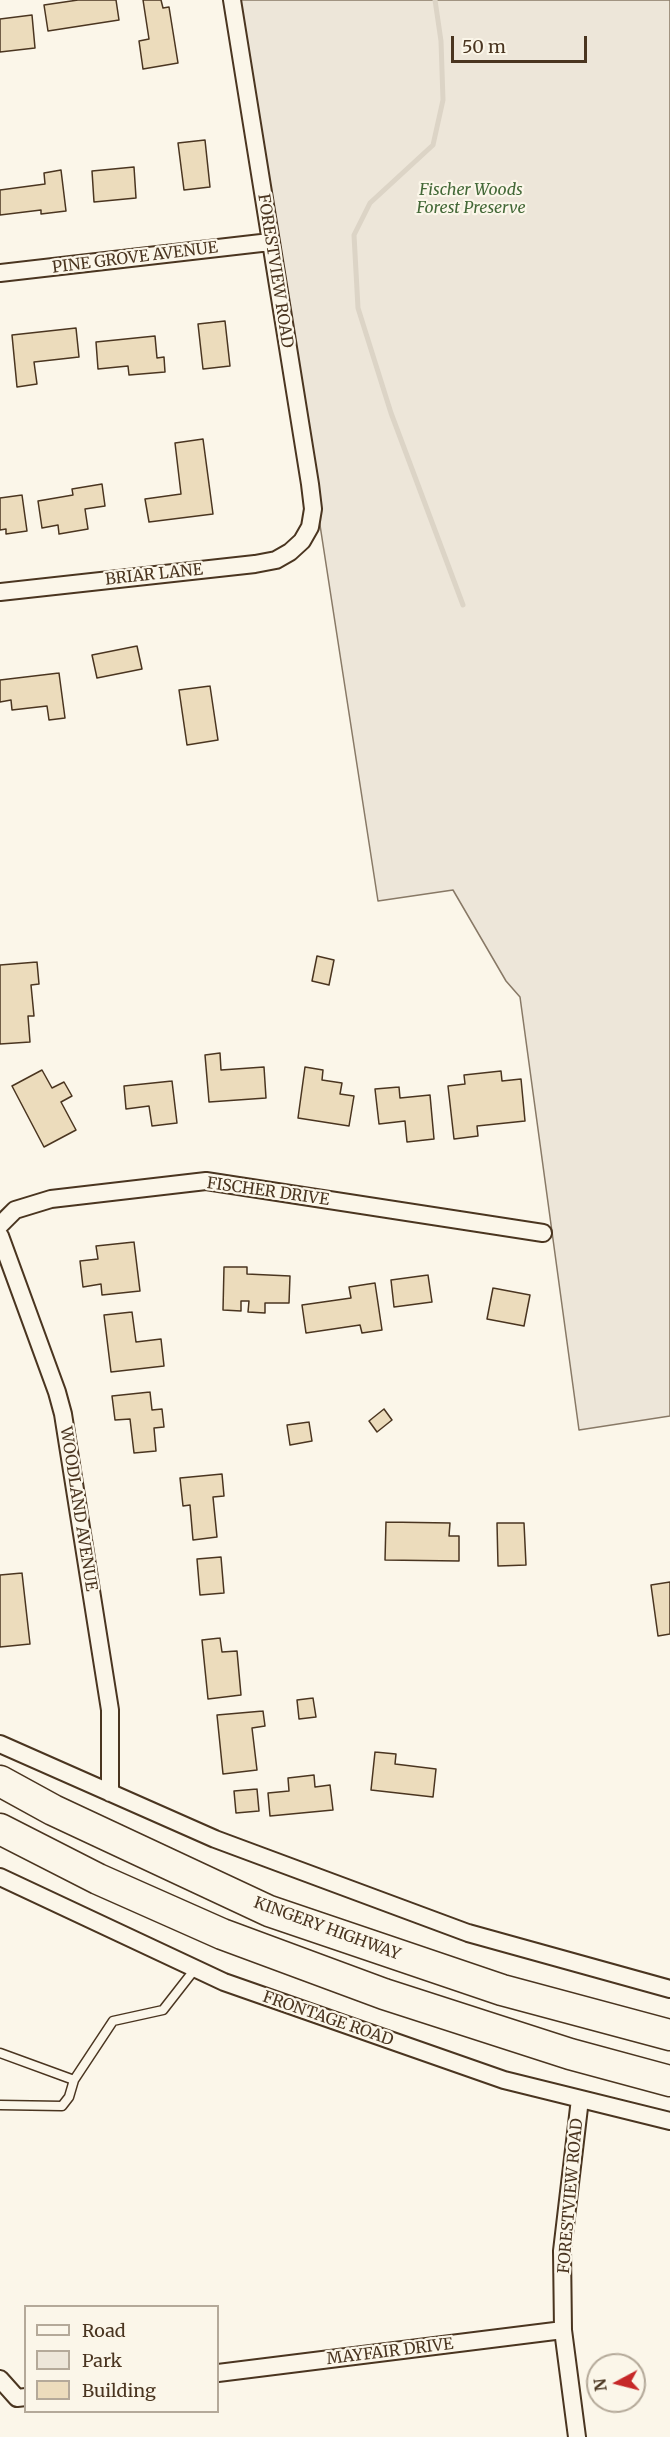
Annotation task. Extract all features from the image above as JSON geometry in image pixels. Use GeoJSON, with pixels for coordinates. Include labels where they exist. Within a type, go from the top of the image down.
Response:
{"type":"FeatureCollection","features":[{"type":"Feature","properties":{"kind":"highway","name":"KINGERY HIGHWAY"},"geometry":{"type":"LineString","coordinates":[[0,1781],[53,1810],[269,1911],[502,1990],[670,2035]]}},
{"type":"Feature","properties":{"kind":"highway"},"geometry":{"type":"LineString","coordinates":[[0,1829],[98,1879],[222,1934],[394,1998],[570,2054],[670,2081]]}},
{"type":"Feature","properties":{"kind":"street","name":"FORESTVIEW ROAD"},"geometry":{"type":"LineString","coordinates":[[232,0],[313,509],[310,527],[303,541]]}},
{"type":"Feature","properties":{"kind":"street","name":"PINE GROVE AVENUE"},"geometry":{"type":"LineString","coordinates":[[0,273],[270,242]]}},
{"type":"Feature","properties":{"kind":"street","name":"BRIAR LANE"},"geometry":{"type":"LineString","coordinates":[[0,592],[255,564],[276,560],[303,541]]}},
{"type":"Feature","properties":{"kind":"street","name":"FISCHER DRIVE"},"geometry":{"type":"LineString","coordinates":[[0,1225],[15,1210],[51,1199],[206,1182],[543,1233]]}},
{"type":"Feature","properties":{"kind":"street","name":"WOODLAND AVENUE"},"geometry":{"type":"LineString","coordinates":[[0,1236],[63,1414],[110,1710],[110,1793]]}},
{"type":"Feature","properties":{"kind":"street"},"geometry":{"type":"LineString","coordinates":[[0,1744],[215,1839],[468,1933],[670,1989]]}},
{"type":"Feature","properties":{"kind":"street","name":"FRONTAGE ROAD"},"geometry":{"type":"LineString","coordinates":[[0,1877],[224,1982],[504,2080],[670,2121]]}},
{"type":"Feature","properties":{"kind":"street","name":"FORESTVIEW ROAD"},"geometry":{"type":"LineString","coordinates":[[577,2437],[563,2330],[562,2251],[580,2099]]}},
{"type":"Feature","properties":{"kind":"street","name":"MAYFAIR DRIVE"},"geometry":{"type":"LineString","coordinates":[[219,2373],[563,2330]]}},
{"type":"Feature","properties":{"kind":"street"},"geometry":{"type":"LineString","coordinates":[[0,2379],[21,2398]]}},
{"type":"Feature","properties":{"kind":"lane"},"geometry":{"type":"LineString","coordinates":[[0,2105],[62,2106],[69,2097],[74,2080],[113,2021],[163,2010],[195,1969]]}},
{"type":"Feature","properties":{"kind":"lane"},"geometry":{"type":"LineString","coordinates":[[0,2053],[74,2080]]}},
{"type":"Feature","properties":{"kind":"green space","name":"Fischer Woods Forest Preserve"},"geometry":{"type":"Polygon","coordinates":[[[239,0],[670,0],[670,1416],[579,1430],[520,997],[506,981],[453,890],[378,901],[239,0]]]}},
{"type":"Feature","properties":{"kind":"building"},"geometry":{"type":"Polygon","coordinates":[[[78,0],[116,0],[119,20],[48,31],[44,5],[78,0]]]}},
{"type":"Feature","properties":{"kind":"building"},"geometry":{"type":"Polygon","coordinates":[[[143,0],[161,0],[163,8],[169,7],[178,63],[143,69],[139,41],[149,39],[143,0]]]}},
{"type":"Feature","properties":{"kind":"building"},"geometry":{"type":"Polygon","coordinates":[[[32,15],[35,48],[0,52],[0,19],[32,15]]]}},
{"type":"Feature","properties":{"kind":"building"},"geometry":{"type":"Polygon","coordinates":[[[205,140],[210,187],[184,190],[178,143],[205,140]]]}},
{"type":"Feature","properties":{"kind":"building"},"geometry":{"type":"Polygon","coordinates":[[[134,167],[136,198],[94,202],[92,171],[134,167]]]}},
{"type":"Feature","properties":{"kind":"building"},"geometry":{"type":"Polygon","coordinates":[[[61,170],[66,211],[41,214],[41,210],[0,215],[0,190],[45,184],[44,173],[61,170]]]}},
{"type":"Feature","properties":{"kind":"building"},"geometry":{"type":"Polygon","coordinates":[[[225,321],[230,366],[203,369],[198,324],[225,321]]]}},
{"type":"Feature","properties":{"kind":"building"},"geometry":{"type":"Polygon","coordinates":[[[76,328],[79,357],[34,362],[37,384],[17,387],[12,335],[76,328]]]}},
{"type":"Feature","properties":{"kind":"building"},"geometry":{"type":"Polygon","coordinates":[[[155,336],[157,358],[164,357],[165,372],[129,375],[128,366],[98,369],[96,342],[155,336]]]}},
{"type":"Feature","properties":{"kind":"building"},"geometry":{"type":"Polygon","coordinates":[[[203,439],[213,514],[149,522],[145,499],[181,494],[175,443],[203,439]]]}},
{"type":"Feature","properties":{"kind":"building"},"geometry":{"type":"Polygon","coordinates":[[[102,484],[105,506],[85,509],[88,529],[59,534],[58,525],[42,528],[38,501],[73,495],[72,489],[102,484]]]}},
{"type":"Feature","properties":{"kind":"building"},"geometry":{"type":"Polygon","coordinates":[[[22,495],[27,531],[6,534],[6,529],[0,530],[0,498],[22,495]]]}},
{"type":"Feature","properties":{"kind":"building"},"geometry":{"type":"Polygon","coordinates":[[[137,646],[142,669],[97,678],[92,655],[137,646]]]}},
{"type":"Feature","properties":{"kind":"building"},"geometry":{"type":"Polygon","coordinates":[[[59,673],[65,718],[49,720],[47,706],[12,710],[11,700],[0,702],[0,680],[59,673]]]}},
{"type":"Feature","properties":{"kind":"building"},"geometry":{"type":"Polygon","coordinates":[[[210,686],[218,740],[187,745],[179,690],[210,686]]]}},
{"type":"Feature","properties":{"kind":"building"},"geometry":{"type":"Polygon","coordinates":[[[317,956],[334,960],[329,985],[312,981],[317,956]]]}},
{"type":"Feature","properties":{"kind":"building"},"geometry":{"type":"Polygon","coordinates":[[[37,962],[39,984],[31,985],[34,1016],[28,1016],[30,1042],[0,1044],[0,965],[37,962]]]}},
{"type":"Feature","properties":{"kind":"building"},"geometry":{"type":"Polygon","coordinates":[[[220,1053],[221,1070],[264,1067],[266,1098],[209,1102],[205,1055],[220,1053]]]}},
{"type":"Feature","properties":{"kind":"building"},"geometry":{"type":"Polygon","coordinates":[[[305,1067],[323,1070],[322,1080],[342,1083],[340,1094],[354,1096],[349,1126],[298,1118],[305,1067]]]}},
{"type":"Feature","properties":{"kind":"building"},"geometry":{"type":"Polygon","coordinates":[[[42,1070],[52,1088],[64,1082],[72,1096],[61,1102],[76,1130],[44,1147],[12,1086],[42,1070]]]}},
{"type":"Feature","properties":{"kind":"building"},"geometry":{"type":"Polygon","coordinates":[[[501,1071],[502,1081],[521,1079],[525,1121],[477,1126],[478,1136],[454,1139],[448,1086],[465,1084],[464,1075],[501,1071]]]}},
{"type":"Feature","properties":{"kind":"building"},"geometry":{"type":"Polygon","coordinates":[[[172,1081],[177,1123],[152,1126],[149,1106],[126,1109],[124,1086],[172,1081]]]}},
{"type":"Feature","properties":{"kind":"building"},"geometry":{"type":"Polygon","coordinates":[[[399,1087],[400,1098],[430,1095],[434,1139],[407,1142],[405,1121],[379,1124],[375,1089],[399,1087]]]}},
{"type":"Feature","properties":{"kind":"building"},"geometry":{"type":"Polygon","coordinates":[[[134,1242],[140,1291],[102,1295],[101,1284],[83,1287],[80,1261],[98,1259],[96,1246],[134,1242]]]}},
{"type":"Feature","properties":{"kind":"building"},"geometry":{"type":"Polygon","coordinates":[[[224,1267],[247,1267],[247,1274],[290,1276],[289,1303],[265,1303],[265,1313],[248,1312],[249,1301],[241,1301],[241,1311],[223,1310],[224,1267]]]}},
{"type":"Feature","properties":{"kind":"building"},"geometry":{"type":"Polygon","coordinates":[[[428,1275],[432,1302],[394,1307],[391,1280],[428,1275]]]}},
{"type":"Feature","properties":{"kind":"building"},"geometry":{"type":"Polygon","coordinates":[[[375,1283],[382,1330],[362,1333],[360,1325],[306,1333],[302,1305],[351,1298],[349,1287],[375,1283]]]}},
{"type":"Feature","properties":{"kind":"building"},"geometry":{"type":"Polygon","coordinates":[[[493,1288],[530,1295],[524,1326],[487,1319],[493,1288]]]}},
{"type":"Feature","properties":{"kind":"building"},"geometry":{"type":"Polygon","coordinates":[[[132,1312],[136,1342],[161,1339],[164,1366],[111,1372],[104,1315],[132,1312]]]}},
{"type":"Feature","properties":{"kind":"building"},"geometry":{"type":"Polygon","coordinates":[[[150,1392],[152,1410],[162,1409],[164,1427],[154,1428],[156,1451],[134,1453],[130,1419],[115,1420],[112,1396],[150,1392]]]}},
{"type":"Feature","properties":{"kind":"building"},"geometry":{"type":"Polygon","coordinates":[[[384,1409],[392,1420],[377,1432],[369,1421],[384,1409]]]}},
{"type":"Feature","properties":{"kind":"building"},"geometry":{"type":"Polygon","coordinates":[[[309,1422],[312,1441],[290,1445],[287,1425],[309,1422]]]}},
{"type":"Feature","properties":{"kind":"building"},"geometry":{"type":"Polygon","coordinates":[[[222,1474],[224,1496],[213,1497],[217,1537],[193,1540],[190,1505],[183,1506],[180,1478],[222,1474]]]}},
{"type":"Feature","properties":{"kind":"building"},"geometry":{"type":"Polygon","coordinates":[[[386,1522],[450,1523],[449,1536],[459,1536],[459,1561],[385,1560],[386,1522]]]}},
{"type":"Feature","properties":{"kind":"building"},"geometry":{"type":"Polygon","coordinates":[[[497,1523],[524,1523],[526,1565],[498,1566],[497,1523]]]}},
{"type":"Feature","properties":{"kind":"building"},"geometry":{"type":"Polygon","coordinates":[[[221,1557],[224,1593],[200,1595],[197,1559],[221,1557]]]}},
{"type":"Feature","properties":{"kind":"building"},"geometry":{"type":"Polygon","coordinates":[[[22,1573],[30,1644],[0,1647],[0,1575],[22,1573]]]}},
{"type":"Feature","properties":{"kind":"building"},"geometry":{"type":"Polygon","coordinates":[[[670,1582],[670,1634],[658,1636],[651,1585],[670,1582]]]}},
{"type":"Feature","properties":{"kind":"building"},"geometry":{"type":"Polygon","coordinates":[[[220,1638],[222,1652],[237,1651],[241,1695],[208,1699],[202,1640],[220,1638]]]}},
{"type":"Feature","properties":{"kind":"building"},"geometry":{"type":"Polygon","coordinates":[[[313,1698],[316,1717],[299,1719],[297,1700],[313,1698]]]}},
{"type":"Feature","properties":{"kind":"building"},"geometry":{"type":"Polygon","coordinates":[[[263,1711],[265,1726],[252,1728],[257,1770],[223,1774],[217,1715],[263,1711]]]}},
{"type":"Feature","properties":{"kind":"building"},"geometry":{"type":"Polygon","coordinates":[[[375,1752],[396,1754],[395,1764],[436,1769],[433,1797],[371,1790],[375,1752]]]}},
{"type":"Feature","properties":{"kind":"building"},"geometry":{"type":"Polygon","coordinates":[[[314,1775],[315,1787],[330,1785],[333,1810],[270,1816],[268,1793],[289,1791],[288,1778],[314,1775]]]}},
{"type":"Feature","properties":{"kind":"building"},"geometry":{"type":"Polygon","coordinates":[[[257,1789],[259,1811],[236,1813],[234,1791],[257,1789]]]}},
{"type":"Feature","properties":{"kind":"waterway"},"geometry":{"type":"LineString","coordinates":[[435,0],[441,41],[443,100],[433,145],[370,203],[354,235],[358,308],[391,413],[463,605]]}}]}
